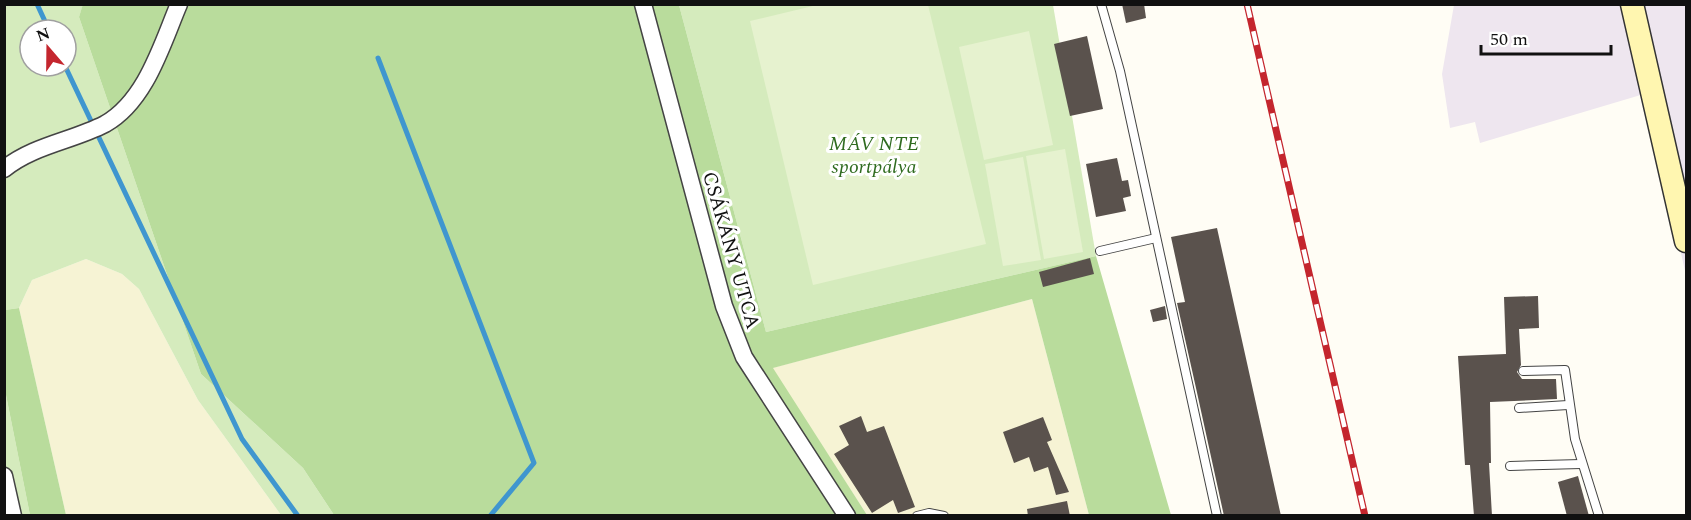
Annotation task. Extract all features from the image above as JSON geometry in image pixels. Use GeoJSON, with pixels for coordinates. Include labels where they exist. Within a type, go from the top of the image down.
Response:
{"type":"FeatureCollection","features":[{"type":"Feature","properties":{"kind":"main road"},"geometry":{"type":"LineString","coordinates":[[1632,4],[1686,241]]}},
{"type":"Feature","properties":{"kind":"street"},"geometry":{"type":"LineString","coordinates":[[4,169],[37,150],[105,123],[128,104],[146,79],[179,4]]}},
{"type":"Feature","properties":{"kind":"street","name":"CSÁKÁNY UTCA"},"geometry":{"type":"LineString","coordinates":[[643,4],[735,341],[847,516]]}},
{"type":"Feature","properties":{"kind":"street"},"geometry":{"type":"LineString","coordinates":[[4,476],[13,516]]}},
{"type":"Feature","properties":{"kind":"lane"},"geometry":{"type":"LineString","coordinates":[[1101,4],[1120,71],[1217,516]]}},
{"type":"Feature","properties":{"kind":"lane"},"geometry":{"type":"LineString","coordinates":[[1100,251],[1156,238]]}},
{"type":"Feature","properties":{"kind":"lane"},"geometry":{"type":"LineString","coordinates":[[1523,371],[1565,370],[1568,405],[1581,464],[1599,516]]}},
{"type":"Feature","properties":{"kind":"lane"},"geometry":{"type":"LineString","coordinates":[[1519,408],[1568,405]]}},
{"type":"Feature","properties":{"kind":"lane"},"geometry":{"type":"LineString","coordinates":[[1510,466],[1581,464]]}},
{"type":"Feature","properties":{"kind":"lane"},"geometry":{"type":"LineString","coordinates":[[917,516],[929,513],[944,516]]}},
{"type":"Feature","properties":{"kind":"shaded area"},"geometry":{"type":"Polygon","coordinates":[[[1454,5],[1686,5],[1686,275],[1644,94],[1480,143],[1475,122],[1450,128],[1442,74],[1454,5]]]}},
{"type":"Feature","properties":{"kind":"shaded area"},"geometry":{"type":"Polygon","coordinates":[[[86,259],[122,274],[139,289],[198,400],[281,515],[66,515],[19,308],[32,280],[86,259]]]}},
{"type":"Feature","properties":{"kind":"shaded area"},"geometry":{"type":"Polygon","coordinates":[[[1032,299],[1089,515],[867,515],[772,368],[1032,299]]]}},
{"type":"Feature","properties":{"kind":"green space"},"geometry":{"type":"Polygon","coordinates":[[[83,4],[679,5],[766,332],[1096,256],[1171,515],[1089,515],[1032,299],[773,368],[867,515],[334,515],[303,468],[201,374],[79,17],[83,4]]]}},
{"type":"Feature","properties":{"kind":"green space"},"geometry":{"type":"Polygon","coordinates":[[[4,5],[83,5],[79,17],[201,374],[303,468],[334,515],[281,515],[198,400],[139,289],[122,274],[86,259],[32,280],[19,308],[5,310],[4,5]]]}},
{"type":"Feature","properties":{"kind":"green space","name":"MÁV NTE sportpálya"},"geometry":{"type":"Polygon","coordinates":[[[679,5],[1053,5],[1096,256],[766,332],[679,5]]]}},
{"type":"Feature","properties":{"kind":"green space"},"geometry":{"type":"Polygon","coordinates":[[[817,5],[928,5],[986,244],[813,285],[750,21],[817,5]]]}},
{"type":"Feature","properties":{"kind":"green space"},"geometry":{"type":"Polygon","coordinates":[[[1029,31],[1053,145],[984,160],[959,47],[1029,31]]]}},
{"type":"Feature","properties":{"kind":"green space"},"geometry":{"type":"Polygon","coordinates":[[[1065,149],[1083,252],[1044,259],[1026,156],[1065,149]]]}},
{"type":"Feature","properties":{"kind":"green space"},"geometry":{"type":"Polygon","coordinates":[[[1023,157],[1041,260],[1003,266],[985,164],[1023,157]]]}},
{"type":"Feature","properties":{"kind":"green space"},"geometry":{"type":"Polygon","coordinates":[[[19,308],[66,515],[30,515],[5,390],[5,310],[19,308]]]}},
{"type":"Feature","properties":{"kind":"green space"},"geometry":{"type":"Polygon","coordinates":[[[5,390],[30,515],[5,515],[5,390]]]}},
{"type":"Feature","properties":{"kind":"building"},"geometry":{"type":"Polygon","coordinates":[[[1122,4],[1144,4],[1146,18],[1126,23],[1122,4]]]}},
{"type":"Feature","properties":{"kind":"building"},"geometry":{"type":"Polygon","coordinates":[[[1087,36],[1103,109],[1070,116],[1054,44],[1087,36]]]}},
{"type":"Feature","properties":{"kind":"building"},"geometry":{"type":"Polygon","coordinates":[[[1117,158],[1122,181],[1128,180],[1131,196],[1123,198],[1126,211],[1096,217],[1086,164],[1117,158]]]}},
{"type":"Feature","properties":{"kind":"building"},"geometry":{"type":"Polygon","coordinates":[[[1217,228],[1281,516],[1224,516],[1177,303],[1185,302],[1171,237],[1217,228]]]}},
{"type":"Feature","properties":{"kind":"building"},"geometry":{"type":"Polygon","coordinates":[[[1090,258],[1094,274],[1043,287],[1039,272],[1090,258]]]}},
{"type":"Feature","properties":{"kind":"building"},"geometry":{"type":"Polygon","coordinates":[[[1538,296],[1539,328],[1519,329],[1521,365],[1517,372],[1522,379],[1556,379],[1557,399],[1490,402],[1491,463],[1489,463],[1492,516],[1474,516],[1470,465],[1465,465],[1458,356],[1506,354],[1504,297],[1538,296]]]}},
{"type":"Feature","properties":{"kind":"building"},"geometry":{"type":"Polygon","coordinates":[[[1165,306],[1167,319],[1153,322],[1150,310],[1165,306]]]}},
{"type":"Feature","properties":{"kind":"building"},"geometry":{"type":"Polygon","coordinates":[[[861,416],[867,432],[884,426],[915,507],[898,513],[893,500],[872,513],[834,454],[849,445],[839,426],[861,416]]]}},
{"type":"Feature","properties":{"kind":"building"},"geometry":{"type":"Polygon","coordinates":[[[1043,417],[1052,440],[1047,442],[1069,492],[1056,495],[1048,467],[1034,472],[1029,457],[1014,463],[1003,432],[1043,417]]]}},
{"type":"Feature","properties":{"kind":"building"},"geometry":{"type":"Polygon","coordinates":[[[1578,476],[1589,516],[1567,516],[1558,482],[1578,476]]]}},
{"type":"Feature","properties":{"kind":"building"},"geometry":{"type":"Polygon","coordinates":[[[1067,501],[1070,516],[1028,516],[1027,509],[1067,501]]]}},
{"type":"Feature","properties":{"kind":"waterway"},"geometry":{"type":"LineString","coordinates":[[37,4],[43,18]]}},
{"type":"Feature","properties":{"kind":"waterway"},"geometry":{"type":"LineString","coordinates":[[378,58],[534,463],[490,516]]}},
{"type":"Feature","properties":{"kind":"waterway"},"geometry":{"type":"LineString","coordinates":[[71,78],[242,439],[298,516]]}},
{"type":"Feature","properties":{"kind":"railway"},"geometry":{"type":"LineString","coordinates":[[1247,4],[1365,516]]}}]}
